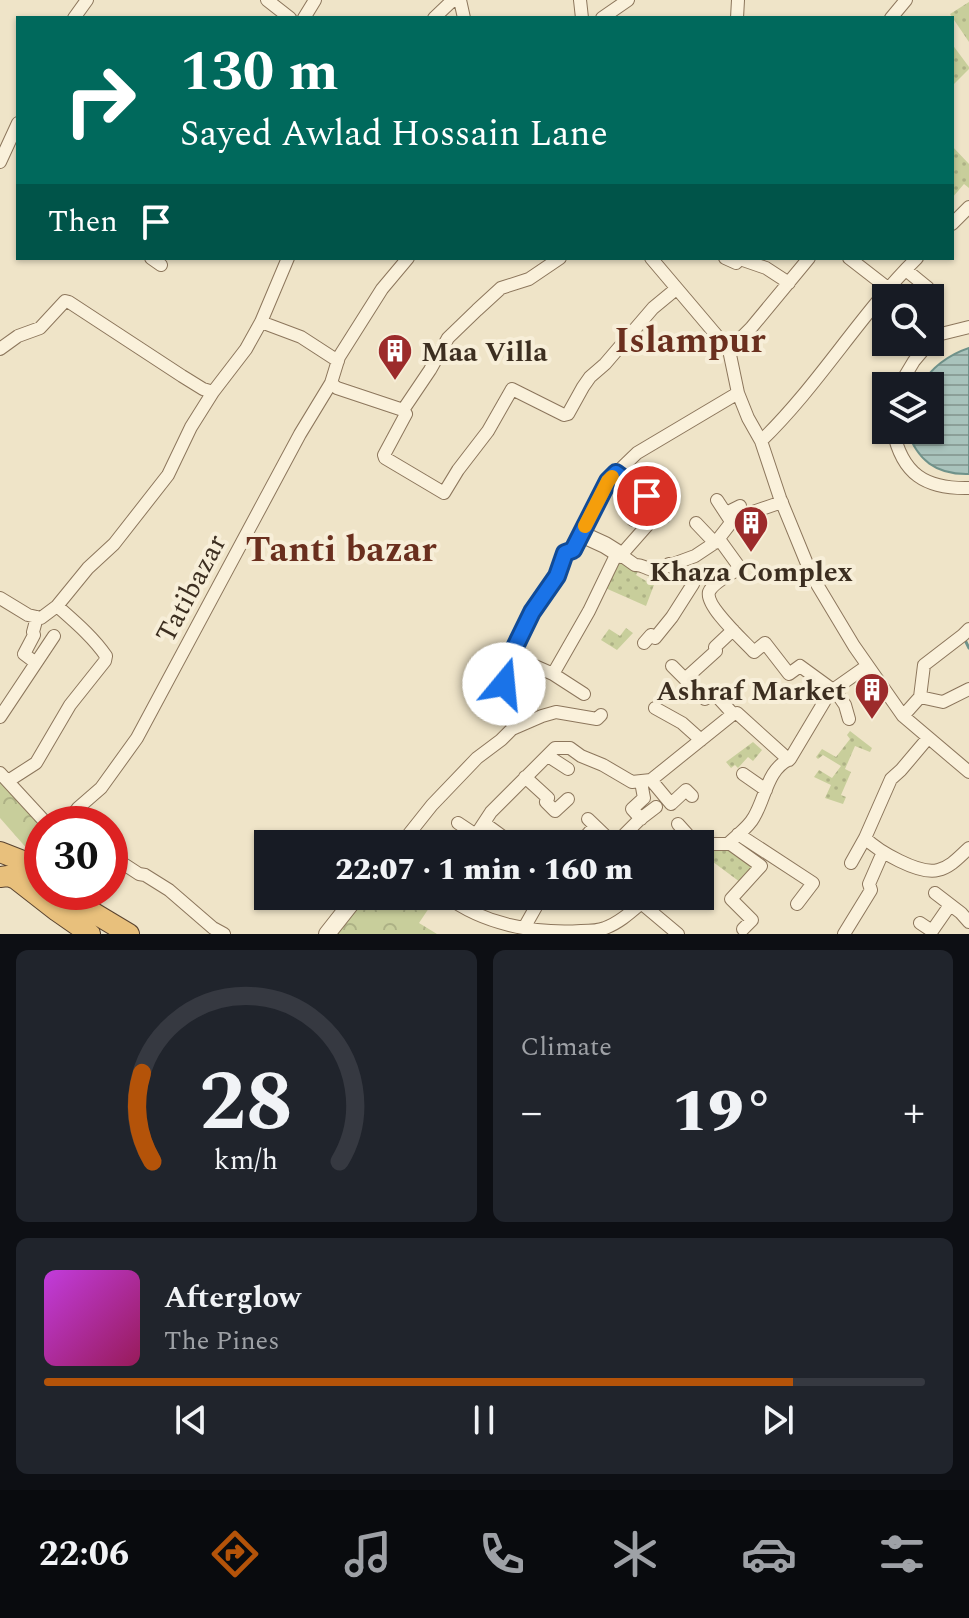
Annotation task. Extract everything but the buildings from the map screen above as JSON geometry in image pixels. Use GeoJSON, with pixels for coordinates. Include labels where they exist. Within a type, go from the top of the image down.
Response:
{"type":"FeatureCollection","features":[{"type":"Feature","properties":{"kind":"highway"},"geometry":{"type":"LineString","coordinates":[[0,852],[24,867]]}},
{"type":"Feature","properties":{"kind":"highway"},"geometry":{"type":"LineString","coordinates":[[56,910],[90,934]]}},
{"type":"Feature","properties":{"kind":"highway"},"geometry":{"type":"LineString","coordinates":[[89,910],[129,934]]}},
{"type":"Feature","properties":{"kind":"street"},"geometry":{"type":"LineString","coordinates":[[267,0],[287,16]]}},
{"type":"Feature","properties":{"kind":"street"},"geometry":{"type":"LineString","coordinates":[[439,16],[475,0]]}},
{"type":"Feature","properties":{"kind":"street"},"geometry":{"type":"LineString","coordinates":[[605,16],[628,0]]}},
{"type":"Feature","properties":{"kind":"street"},"geometry":{"type":"LineString","coordinates":[[893,16],[906,0]]}},
{"type":"Feature","properties":{"kind":"street"},"geometry":{"type":"LineString","coordinates":[[0,162],[12,151]]}},
{"type":"Feature","properties":{"kind":"street"},"geometry":{"type":"LineString","coordinates":[[954,222],[969,207]]}},
{"type":"Feature","properties":{"kind":"street"},"geometry":{"type":"LineString","coordinates":[[1,599],[28,615],[41,618],[57,606],[88,568],[114,544],[168,475],[191,427],[246,349],[287,260]]}},
{"type":"Feature","properties":{"kind":"street","name":"Tatibazar"},"geometry":{"type":"LineString","coordinates":[[80,806],[101,788],[137,738],[300,434],[331,383],[338,361],[382,289],[406,260]]}},
{"type":"Feature","properties":{"kind":"street"},"geometry":{"type":"LineString","coordinates":[[403,410],[448,338],[501,288],[529,279],[557,260]]}},
{"type":"Feature","properties":{"kind":"street"},"geometry":{"type":"LineString","coordinates":[[653,260],[729,350],[738,393],[761,441],[812,576],[867,666],[903,716],[969,772]]}},
{"type":"Feature","properties":{"kind":"street"},"geometry":{"type":"LineString","coordinates":[[743,260],[766,268],[789,283]]}},
{"type":"Feature","properties":{"kind":"street"},"geometry":{"type":"LineString","coordinates":[[729,350],[807,260]]}},
{"type":"Feature","properties":{"kind":"street"},"geometry":{"type":"LineString","coordinates":[[852,260],[883,284]]}},
{"type":"Feature","properties":{"kind":"street"},"geometry":{"type":"LineString","coordinates":[[893,284],[915,260]]}},
{"type":"Feature","properties":{"kind":"street"},"geometry":{"type":"LineString","coordinates":[[906,270],[923,284]]}},
{"type":"Feature","properties":{"kind":"street"},"geometry":{"type":"LineString","coordinates":[[331,383],[337,388],[403,410],[406,414],[384,457],[444,493],[488,431],[512,389],[564,415],[568,414],[590,377],[653,308],[676,289]]}},
{"type":"Feature","properties":{"kind":"street"},"geometry":{"type":"LineString","coordinates":[[0,349],[18,336],[40,328],[65,301],[203,389],[213,392]]}},
{"type":"Feature","properties":{"kind":"street"},"geometry":{"type":"LineString","coordinates":[[761,441],[791,410],[872,310]]}},
{"type":"Feature","properties":{"kind":"street"},"geometry":{"type":"LineString","coordinates":[[261,322],[301,337],[338,361]]}},
{"type":"Feature","properties":{"kind":"street"},"geometry":{"type":"LineString","coordinates":[[944,335],[969,327]]}},
{"type":"Feature","properties":{"kind":"street"},"geometry":{"type":"LineString","coordinates":[[512,729],[514,716],[504,684],[512,656],[532,612],[557,576],[565,553],[573,550],[608,481],[637,453],[738,393]]}},
{"type":"Feature","properties":{"kind":"street"},"geometry":{"type":"LineString","coordinates":[[897,444],[911,471],[921,480],[941,486],[969,488]]}},
{"type":"Feature","properties":{"kind":"street"},"geometry":{"type":"LineString","coordinates":[[553,674],[619,554],[658,513],[666,514],[616,473]]}},
{"type":"Feature","properties":{"kind":"street"},"geometry":{"type":"LineString","coordinates":[[633,520],[648,497]]}},
{"type":"Feature","properties":{"kind":"street"},"geometry":{"type":"LineString","coordinates":[[717,500],[729,518]]}},
{"type":"Feature","properties":{"kind":"street"},"geometry":{"type":"LineString","coordinates":[[729,518],[782,502]]}},
{"type":"Feature","properties":{"kind":"street"},"geometry":{"type":"LineString","coordinates":[[581,534],[635,565],[657,570],[695,556],[717,541],[729,518],[740,506]]}},
{"type":"Feature","properties":{"kind":"street"},"geometry":{"type":"LineString","coordinates":[[696,523],[717,541],[740,568],[710,590],[708,595],[713,607],[754,652],[765,643],[789,674],[800,666],[833,690],[845,705],[849,719]]}},
{"type":"Feature","properties":{"kind":"street"},"geometry":{"type":"LineString","coordinates":[[644,643],[651,635],[655,638],[693,584],[669,564]]}},
{"type":"Feature","properties":{"kind":"street"},"geometry":{"type":"LineString","coordinates":[[31,806],[4,777],[36,763],[70,705],[106,656],[86,631],[57,606]]}},
{"type":"Feature","properties":{"kind":"street"},"geometry":{"type":"LineString","coordinates":[[36,663],[24,654],[34,635],[37,617]]}},
{"type":"Feature","properties":{"kind":"street"},"geometry":{"type":"LineString","coordinates":[[685,679],[716,651],[715,647],[733,630]]}},
{"type":"Feature","properties":{"kind":"street"},"geometry":{"type":"LineString","coordinates":[[0,717],[54,636]]}},
{"type":"Feature","properties":{"kind":"street"},"geometry":{"type":"LineString","coordinates":[[903,716],[920,697],[924,665],[967,637]]}},
{"type":"Feature","properties":{"kind":"street"},"geometry":{"type":"LineString","coordinates":[[512,656],[553,674],[584,694]]}},
{"type":"Feature","properties":{"kind":"street"},"geometry":{"type":"LineString","coordinates":[[672,666],[705,699],[713,692],[733,714]]}},
{"type":"Feature","properties":{"kind":"street"},"geometry":{"type":"LineString","coordinates":[[714,842],[733,838],[753,820],[773,773],[781,763],[789,760],[833,690],[867,666]]}},
{"type":"Feature","properties":{"kind":"street"},"geometry":{"type":"LineString","coordinates":[[920,697],[943,702],[969,689]]}},
{"type":"Feature","properties":{"kind":"street"},"geometry":{"type":"LineString","coordinates":[[655,708],[682,723],[701,740]]}},
{"type":"Feature","properties":{"kind":"street"},"geometry":{"type":"LineString","coordinates":[[412,830],[477,758],[512,729],[556,712],[597,719],[601,715]]}},
{"type":"Feature","properties":{"kind":"street"},"geometry":{"type":"LineString","coordinates":[[479,830],[491,812],[555,748],[570,748],[632,782],[646,781],[737,713],[789,760]]}},
{"type":"Feature","properties":{"kind":"street"},"geometry":{"type":"LineString","coordinates":[[851,863],[891,779],[928,738]]}},
{"type":"Feature","properties":{"kind":"street"},"geometry":{"type":"LineString","coordinates":[[549,755],[568,768]]}},
{"type":"Feature","properties":{"kind":"street"},"geometry":{"type":"LineString","coordinates":[[743,774],[766,790]]}},
{"type":"Feature","properties":{"kind":"street"},"geometry":{"type":"LineString","coordinates":[[525,777],[548,798],[546,802],[555,811],[568,799]]}},
{"type":"Feature","properties":{"kind":"street"},"geometry":{"type":"LineString","coordinates":[[646,781],[671,804],[686,790],[692,796]]}},
{"type":"Feature","properties":{"kind":"street"},"geometry":{"type":"LineString","coordinates":[[641,819],[632,809],[644,798],[646,781]]}},
{"type":"Feature","properties":{"kind":"street"},"geometry":{"type":"LineString","coordinates":[[630,830],[656,807]]}},
{"type":"Feature","properties":{"kind":"street"},"geometry":{"type":"LineString","coordinates":[[458,823],[464,830]]}},
{"type":"Feature","properties":{"kind":"street"},"geometry":{"type":"LineString","coordinates":[[484,823],[494,830]]}},
{"type":"Feature","properties":{"kind":"street"},"geometry":{"type":"LineString","coordinates":[[678,824],[683,830]]}},
{"type":"Feature","properties":{"kind":"street"},"geometry":{"type":"LineString","coordinates":[[733,838],[813,883],[797,904]]}},
{"type":"Feature","properties":{"kind":"street"},"geometry":{"type":"LineString","coordinates":[[733,838],[761,866],[731,899],[752,920],[743,929]]}},
{"type":"Feature","properties":{"kind":"street"},"geometry":{"type":"LineString","coordinates":[[865,838],[876,849],[918,868],[937,871],[950,865],[969,848]]}},
{"type":"Feature","properties":{"kind":"street"},"geometry":{"type":"LineString","coordinates":[[844,934],[871,890],[869,884],[883,852]]}},
{"type":"Feature","properties":{"kind":"street"},"geometry":{"type":"LineString","coordinates":[[128,867],[169,890],[224,934]]}},
{"type":"Feature","properties":{"kind":"street"},"geometry":{"type":"LineString","coordinates":[[935,893],[960,913]]}},
{"type":"Feature","properties":{"kind":"street"},"geometry":{"type":"LineString","coordinates":[[920,923],[932,931],[960,913],[969,900]]}},
{"type":"Feature","properties":{"kind":"street"},"geometry":{"type":"LineString","coordinates":[[327,934],[346,910]]}},
{"type":"Feature","properties":{"kind":"street"},"geometry":{"type":"LineString","coordinates":[[478,910],[499,922],[542,932],[604,929],[632,910]]}},
{"type":"Feature","properties":{"kind":"street"},"geometry":{"type":"LineString","coordinates":[[524,928],[534,910]]}},
{"type":"Feature","properties":{"kind":"street"},"geometry":{"type":"LineString","coordinates":[[655,910],[678,934]]}},
{"type":"Feature","properties":{"kind":"green space"},"geometry":{"type":"Polygon","coordinates":[[[969,2],[969,42],[954,16],[950,14],[969,2]]]}},
{"type":"Feature","properties":{"kind":"green space"},"geometry":{"type":"Polygon","coordinates":[[[954,47],[969,67],[954,84],[954,47]]]}},
{"type":"Feature","properties":{"kind":"green space"},"geometry":{"type":"Polygon","coordinates":[[[954,148],[969,164],[969,188],[964,184],[954,196],[954,148]]]}},
{"type":"Feature","properties":{"kind":"green space"},"geometry":{"type":"Polygon","coordinates":[[[618,556],[641,566],[636,575],[646,581],[651,572],[660,569],[646,606],[603,587],[618,556]]]}},
{"type":"Feature","properties":{"kind":"green space"},"geometry":{"type":"Polygon","coordinates":[[[626,628],[633,633],[617,650],[601,640],[609,629],[620,636],[626,628]]]}},
{"type":"Feature","properties":{"kind":"green space"},"geometry":{"type":"Polygon","coordinates":[[[850,731],[872,748],[870,752],[855,746],[845,769],[851,772],[841,795],[846,797],[843,804],[825,798],[831,785],[814,777],[819,770],[832,778],[841,766],[823,755],[818,759],[816,757],[822,749],[836,757],[850,739],[847,735],[850,731]]]}},
{"type":"Feature","properties":{"kind":"green space"},"geometry":{"type":"Polygon","coordinates":[[[753,742],[762,750],[753,761],[748,757],[738,768],[735,765],[731,768],[726,762],[753,742]]]}},
{"type":"Feature","properties":{"kind":"green space"},"geometry":{"type":"Polygon","coordinates":[[[0,779],[25,806],[24,845],[0,818],[0,779]]]}},
{"type":"Feature","properties":{"kind":"green space"},"geometry":{"type":"Polygon","coordinates":[[[730,847],[755,865],[740,882],[714,863],[714,850],[730,847]]]}},
{"type":"Feature","properties":{"kind":"green space"},"geometry":{"type":"Polygon","coordinates":[[[354,910],[428,910],[419,923],[437,934],[336,934],[354,910]]]}},
{"type":"Feature","properties":{"kind":"water"},"geometry":{"type":"Polygon","coordinates":[[[969,348],[969,474],[947,472],[929,464],[913,444],[944,444],[944,372],[931,372],[954,354],[969,348]]]}},
{"type":"Feature","properties":{"kind":"waterway"},"geometry":{"type":"LineString","coordinates":[[965,640],[969,648]]}},
{"type":"Feature","properties":{"kind":"slow traffic"},"geometry":{"type":"LineString","coordinates":[[585,526],[612,477]]}},
{"type":"Feature","properties":{"kind":"place","name":"Maa Villa"},"geometry":{"type":"Point","coordinates":[395,382]}},
{"type":"Feature","properties":{"kind":"place","name":"Khaza Complex"},"geometry":{"type":"Point","coordinates":[751,554]}},
{"type":"Feature","properties":{"kind":"place","name":"Ashraf Market"},"geometry":{"type":"Point","coordinates":[872,721]}},
{"type":"Feature","properties":{"kind":"district","name":"Islampur"},"geometry":{"type":"Point","coordinates":[690,339]}},
{"type":"Feature","properties":{"kind":"district","name":"Tanti bazar"},"geometry":{"type":"Point","coordinates":[341,548]}},
{"type":"Feature","properties":{"kind":"route"},"geometry":{"type":"LineString","coordinates":[[504,684],[515,647],[532,612],[557,576],[565,553],[573,550],[608,481],[616,473],[647,496]]}}]}
